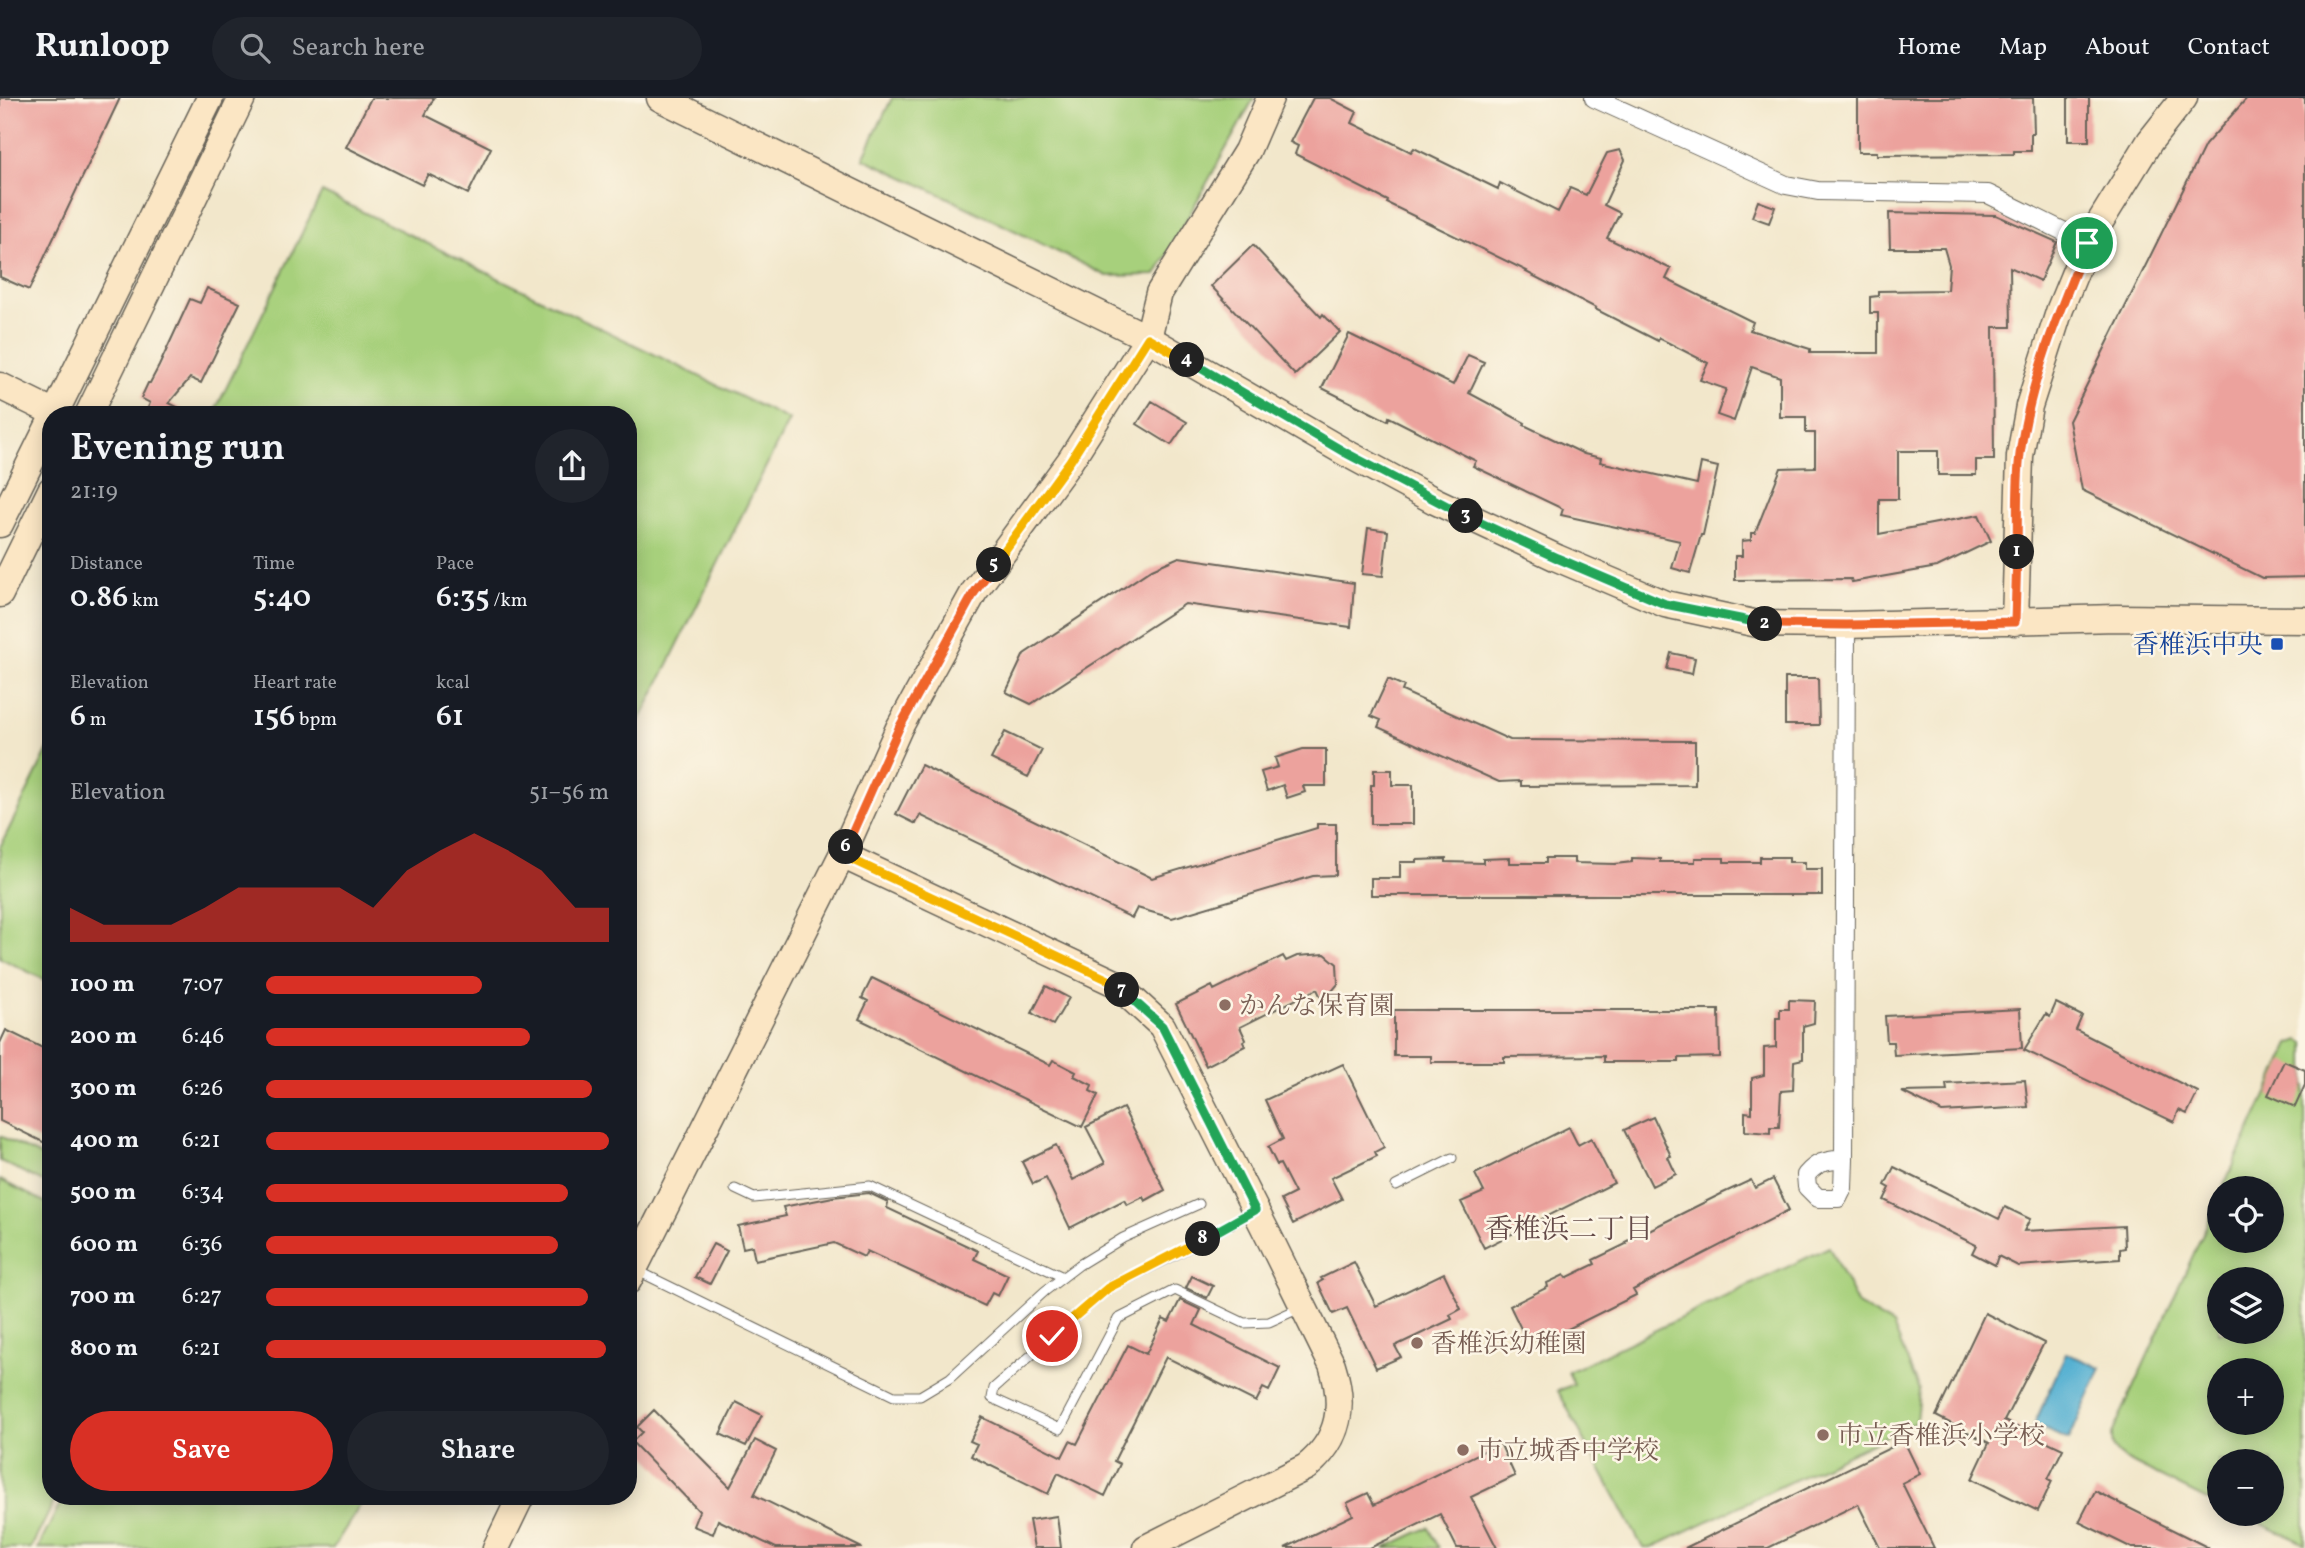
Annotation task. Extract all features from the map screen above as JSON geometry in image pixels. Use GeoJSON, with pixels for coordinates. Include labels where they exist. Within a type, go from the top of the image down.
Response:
{"type":"FeatureCollection","features":[{"type":"Feature","properties":{"kind":"street"},"geometry":{"type":"LineString","coordinates":[[60,406],[210,98]]}},
{"type":"Feature","properties":{"kind":"street"},"geometry":{"type":"LineString","coordinates":[[92,406],[242,98]]}},
{"type":"Feature","properties":{"kind":"street"},"geometry":{"type":"LineString","coordinates":[[660,98],[1148,338],[1346,453],[1435,501],[1557,558],[1665,604],[1758,624],[1846,625],[2116,618],[2305,620]]}},
{"type":"Feature","properties":{"kind":"street"},"geometry":{"type":"LineString","coordinates":[[637,1263],[842,855],[899,728],[974,593],[1070,461],[1148,338],[1159,293],[1247,151],[1269,98]]}},
{"type":"Feature","properties":{"kind":"street"},"geometry":{"type":"LineString","coordinates":[[1594,98],[1786,185],[1818,191],[1989,194],[2087,243]]}},
{"type":"Feature","properties":{"kind":"street"},"geometry":{"type":"LineString","coordinates":[[2015,622],[2020,456],[2029,406],[2060,309],[2087,243],[2150,141],[2185,98]]}},
{"type":"Feature","properties":{"kind":"street"},"geometry":{"type":"LineString","coordinates":[[0,386],[42,409]]}},
{"type":"Feature","properties":{"kind":"street"},"geometry":{"type":"LineString","coordinates":[[0,524],[42,442]]}},
{"type":"Feature","properties":{"kind":"street"},"geometry":{"type":"LineString","coordinates":[[0,594],[42,508]]}},
{"type":"Feature","properties":{"kind":"street"},"geometry":{"type":"LineString","coordinates":[[1844,1159],[1846,625]]}},
{"type":"Feature","properties":{"kind":"street"},"geometry":{"type":"LineString","coordinates":[[842,855],[1115,983],[1162,1026],[1332,1365],[1337,1382],[1338,1413],[1331,1439],[1324,1450],[1306,1467],[1146,1548]]}},
{"type":"Feature","properties":{"kind":"street"},"geometry":{"type":"LineString","coordinates":[[496,1548],[517,1505]]}},
{"type":"Feature","properties":{"kind":"lane"},"geometry":{"type":"LineString","coordinates":[[1396,1186],[1452,1158]]}},
{"type":"Feature","properties":{"kind":"lane"},"geometry":{"type":"LineString","coordinates":[[735,1189],[754,1198],[870,1186],[1063,1277]]}},
{"type":"Feature","properties":{"kind":"lane"},"geometry":{"type":"LineString","coordinates":[[637,1278],[894,1396],[920,1396],[950,1378],[1063,1277],[1123,1238],[1199,1204]]}},
{"type":"Feature","properties":{"kind":"lane"},"geometry":{"type":"LineString","coordinates":[[1255,1210],[1175,1255],[1108,1288],[994,1388],[992,1398],[1060,1429],[1118,1319],[1175,1290],[1244,1323],[1269,1322],[1303,1307]]}},
{"type":"Feature","properties":{"kind":"green space"},"geometry":{"type":"Polygon","coordinates":[[[892,98],[1254,98],[1156,275],[1107,276],[863,158],[892,98]]]}},
{"type":"Feature","properties":{"kind":"green space"},"geometry":{"type":"Polygon","coordinates":[[[322,192],[789,420],[637,727],[637,406],[217,406],[322,192]]]}},
{"type":"Feature","properties":{"kind":"green space"},"geometry":{"type":"Polygon","coordinates":[[[42,762],[42,979],[0,958],[0,847],[42,762]]]}},
{"type":"Feature","properties":{"kind":"green space"},"geometry":{"type":"Polygon","coordinates":[[[2300,1040],[2305,1043],[2305,1544],[2266,1526],[2284,1526],[2284,1449],[2207,1449],[2207,1500],[2123,1458],[2113,1445],[2112,1434],[2207,1224],[2207,1253],[2284,1253],[2284,1176],[2229,1176],[2290,1044],[2300,1040]]]}},
{"type":"Feature","properties":{"kind":"green space"},"geometry":{"type":"Polygon","coordinates":[[[0,1136],[42,1157],[42,1182],[0,1161],[0,1136]]]}},
{"type":"Feature","properties":{"kind":"green space"},"geometry":{"type":"Polygon","coordinates":[[[0,1180],[42,1201],[42,1505],[52,1505],[31,1548],[0,1548],[0,1180]]]}},
{"type":"Feature","properties":{"kind":"green space"},"geometry":{"type":"Polygon","coordinates":[[[1829,1247],[1858,1305],[1893,1325],[1919,1390],[1916,1422],[1651,1548],[1643,1548],[1558,1391],[1574,1384],[1568,1372],[1829,1247]]]}},
{"type":"Feature","properties":{"kind":"green space"},"geometry":{"type":"Polygon","coordinates":[[[60,1505],[360,1505],[333,1548],[38,1548],[60,1505]]]}},
{"type":"Feature","properties":{"kind":"green space"},"geometry":{"type":"Polygon","coordinates":[[[1429,1527],[1439,1548],[1385,1548],[1429,1527]]]}},
{"type":"Feature","properties":{"kind":"water"},"geometry":{"type":"Polygon","coordinates":[[[2066,1353],[2101,1368],[2069,1440],[2034,1425],[2066,1353]]]}},
{"type":"Feature","properties":{"kind":"building"},"geometry":{"type":"Polygon","coordinates":[[[0,98],[120,98],[29,290],[0,277],[0,98]]]}},
{"type":"Feature","properties":{"kind":"building"},"geometry":{"type":"Polygon","coordinates":[[[371,98],[434,98],[425,115],[491,148],[468,194],[428,174],[422,185],[346,147],[371,98]]]}},
{"type":"Feature","properties":{"kind":"building"},"geometry":{"type":"Polygon","coordinates":[[[1313,98],[1330,98],[1357,112],[1352,123],[1411,152],[1414,148],[1498,189],[1500,183],[1558,212],[1570,188],[1586,195],[1607,153],[1620,150],[1625,160],[1604,205],[1620,213],[1607,238],[1671,269],[1666,279],[1753,322],[1750,330],[1810,349],[1810,353],[1878,353],[1878,313],[1870,313],[1870,297],[1878,296],[1878,291],[1947,290],[1949,265],[1944,248],[1890,248],[1889,213],[1996,215],[2057,242],[2040,281],[2010,267],[2011,327],[1993,327],[1994,460],[1976,460],[1976,475],[1938,475],[1938,451],[1898,451],[1898,499],[1879,499],[1879,534],[1979,515],[1991,541],[1937,567],[1852,582],[1851,579],[1735,580],[1735,556],[1742,556],[1742,541],[1751,540],[1751,533],[1755,533],[1781,468],[1815,467],[1815,433],[1806,433],[1806,417],[1780,417],[1780,377],[1752,367],[1734,421],[1717,415],[1726,389],[1700,380],[1708,363],[1659,338],[1658,341],[1527,271],[1387,203],[1388,201],[1295,154],[1298,146],[1290,142],[1313,98]]]}},
{"type":"Feature","properties":{"kind":"building"},"geometry":{"type":"Polygon","coordinates":[[[1858,98],[2033,98],[2034,133],[2031,133],[2031,151],[2014,151],[2014,154],[1877,155],[1877,152],[1858,152],[1858,98]]]}},
{"type":"Feature","properties":{"kind":"building"},"geometry":{"type":"Polygon","coordinates":[[[2068,98],[2089,98],[2089,141],[2068,141],[2068,98]]]}},
{"type":"Feature","properties":{"kind":"building"},"geometry":{"type":"Polygon","coordinates":[[[2247,98],[2305,98],[2305,577],[2262,578],[2082,490],[2069,421],[2205,145],[2247,98]]]}},
{"type":"Feature","properties":{"kind":"building"},"geometry":{"type":"Polygon","coordinates":[[[1758,201],[1775,207],[1769,223],[1752,217],[1758,201]]]}},
{"type":"Feature","properties":{"kind":"building"},"geometry":{"type":"Polygon","coordinates":[[[1253,245],[1321,317],[1323,314],[1340,332],[1295,375],[1211,286],[1253,245]]]}},
{"type":"Feature","properties":{"kind":"building"},"geometry":{"type":"Polygon","coordinates":[[[207,288],[240,303],[201,383],[190,378],[169,403],[175,406],[149,406],[150,403],[141,398],[148,383],[159,366],[190,299],[200,303],[207,288]]]}},
{"type":"Feature","properties":{"kind":"building"},"geometry":{"type":"Polygon","coordinates":[[[1349,334],[1453,385],[1468,355],[1484,362],[1469,393],[1525,423],[1524,425],[1584,454],[1601,458],[1600,462],[1697,484],[1701,463],[1718,467],[1703,535],[1690,573],[1672,568],[1680,541],[1561,515],[1563,509],[1473,466],[1476,461],[1389,417],[1388,421],[1322,388],[1349,334]]]}},
{"type":"Feature","properties":{"kind":"building"},"geometry":{"type":"Polygon","coordinates":[[[1152,401],[1187,422],[1171,445],[1137,424],[1152,401]]]}},
{"type":"Feature","properties":{"kind":"building"},"geometry":{"type":"Polygon","coordinates":[[[1368,528],[1388,531],[1383,576],[1362,574],[1368,528]]]}},
{"type":"Feature","properties":{"kind":"building"},"geometry":{"type":"Polygon","coordinates":[[[1179,557],[1354,583],[1351,627],[1185,604],[1031,704],[1006,692],[1024,654],[1152,569],[1179,557]]]}},
{"type":"Feature","properties":{"kind":"building"},"geometry":{"type":"Polygon","coordinates":[[[1671,653],[1695,658],[1692,674],[1667,669],[1671,653]]]}},
{"type":"Feature","properties":{"kind":"building"},"geometry":{"type":"Polygon","coordinates":[[[1785,678],[1818,678],[1819,725],[1785,725],[1785,678]]]}},
{"type":"Feature","properties":{"kind":"building"},"geometry":{"type":"Polygon","coordinates":[[[1388,679],[1404,686],[1402,691],[1510,740],[1695,741],[1695,785],[1521,786],[1521,781],[1499,782],[1378,727],[1381,720],[1371,716],[1388,679]]]}},
{"type":"Feature","properties":{"kind":"building"},"geometry":{"type":"Polygon","coordinates":[[[1005,732],[1042,750],[1028,777],[991,759],[1005,732]]]}},
{"type":"Feature","properties":{"kind":"building"},"geometry":{"type":"Polygon","coordinates":[[[1303,749],[1326,749],[1326,786],[1303,786],[1305,792],[1287,798],[1283,785],[1267,791],[1261,772],[1278,767],[1275,758],[1303,749]]]}},
{"type":"Feature","properties":{"kind":"building"},"geometry":{"type":"Polygon","coordinates":[[[921,765],[1152,878],[1317,828],[1317,824],[1336,824],[1336,875],[1313,876],[1172,918],[1137,908],[1132,918],[920,815],[916,824],[896,814],[921,765]]]}},
{"type":"Feature","properties":{"kind":"building"},"geometry":{"type":"Polygon","coordinates":[[[1374,770],[1392,770],[1392,785],[1413,785],[1413,824],[1371,824],[1371,785],[1374,785],[1374,770]]]}},
{"type":"Feature","properties":{"kind":"building"},"geometry":{"type":"Polygon","coordinates":[[[1760,857],[1789,857],[1789,862],[1805,862],[1805,869],[1822,869],[1822,895],[1371,895],[1371,878],[1400,878],[1400,862],[1417,860],[1446,859],[1446,862],[1483,863],[1483,859],[1510,858],[1510,863],[1546,863],[1546,858],[1574,858],[1574,863],[1615,864],[1632,862],[1632,858],[1660,859],[1660,862],[1695,862],[1695,858],[1724,858],[1724,862],[1760,862],[1760,857]]]}},
{"type":"Feature","properties":{"kind":"building"},"geometry":{"type":"Polygon","coordinates":[[[1325,954],[1337,964],[1338,984],[1323,1002],[1317,989],[1240,1027],[1246,1040],[1243,1042],[1245,1046],[1206,1066],[1176,1004],[1212,986],[1214,990],[1283,956],[1286,961],[1297,956],[1325,954]]]}},
{"type":"Feature","properties":{"kind":"building"},"geometry":{"type":"Polygon","coordinates":[[[872,978],[1050,1065],[1053,1060],[1076,1072],[1074,1076],[1092,1085],[1090,1091],[1098,1095],[1082,1127],[859,1019],[868,1001],[862,998],[872,978]]]}},
{"type":"Feature","properties":{"kind":"building"},"geometry":{"type":"Polygon","coordinates":[[[1046,986],[1069,998],[1053,1025],[1032,1013],[1046,986]]]}},
{"type":"Feature","properties":{"kind":"building"},"geometry":{"type":"Polygon","coordinates":[[[1789,1000],[1815,1001],[1814,1023],[1803,1026],[1803,1059],[1794,1061],[1793,1090],[1781,1091],[1779,1127],[1770,1127],[1770,1133],[1745,1131],[1745,1112],[1752,1113],[1752,1078],[1764,1075],[1764,1048],[1776,1047],[1776,1018],[1780,1018],[1780,1009],[1789,1009],[1789,1000]]]}},
{"type":"Feature","properties":{"kind":"building"},"geometry":{"type":"Polygon","coordinates":[[[2056,1003],[2082,1016],[2076,1030],[2198,1092],[2187,1114],[2179,1110],[2174,1122],[2024,1050],[2046,1014],[2050,1017],[2056,1003]]]}},
{"type":"Feature","properties":{"kind":"building"},"geometry":{"type":"Polygon","coordinates":[[[2020,1009],[2022,1048],[1894,1055],[1893,1042],[1887,1042],[1885,1016],[2020,1009]]]}},
{"type":"Feature","properties":{"kind":"building"},"geometry":{"type":"Polygon","coordinates":[[[1394,1010],[1719,1010],[1720,1057],[1679,1058],[1679,1062],[1604,1062],[1604,1056],[1504,1057],[1504,1062],[1431,1062],[1431,1056],[1394,1056],[1394,1010]]]}},
{"type":"Feature","properties":{"kind":"building"},"geometry":{"type":"Polygon","coordinates":[[[6,1030],[42,1048],[42,1142],[0,1121],[0,1043],[6,1030]]]}},
{"type":"Feature","properties":{"kind":"building"},"geometry":{"type":"Polygon","coordinates":[[[2284,1061],[2305,1070],[2305,1085],[2295,1107],[2268,1095],[2284,1061]]]}},
{"type":"Feature","properties":{"kind":"building"},"geometry":{"type":"Polygon","coordinates":[[[1343,1064],[1384,1147],[1375,1152],[1377,1156],[1331,1178],[1342,1199],[1293,1224],[1281,1200],[1295,1193],[1268,1147],[1283,1139],[1265,1100],[1343,1064]]]}},
{"type":"Feature","properties":{"kind":"building"},"geometry":{"type":"Polygon","coordinates":[[[2025,1080],[2028,1107],[1942,1112],[1902,1092],[1947,1091],[1946,1084],[2025,1080]]]}},
{"type":"Feature","properties":{"kind":"building"},"geometry":{"type":"Polygon","coordinates":[[[1123,1108],[1165,1190],[1145,1201],[1143,1197],[1127,1205],[1124,1200],[1070,1228],[1046,1178],[1033,1184],[1022,1162],[1056,1145],[1073,1180],[1105,1163],[1086,1127],[1123,1108]]]}},
{"type":"Feature","properties":{"kind":"building"},"geometry":{"type":"Polygon","coordinates":[[[1653,1117],[1676,1174],[1652,1186],[1624,1130],[1653,1117]]]}},
{"type":"Feature","properties":{"kind":"building"},"geometry":{"type":"Polygon","coordinates":[[[1569,1127],[1578,1145],[1591,1138],[1614,1183],[1484,1248],[1461,1202],[1484,1192],[1475,1174],[1569,1127]]]}},
{"type":"Feature","properties":{"kind":"building"},"geometry":{"type":"Polygon","coordinates":[[[1894,1167],[1999,1219],[2005,1207],[2030,1219],[2024,1231],[2124,1226],[2125,1248],[2120,1249],[2120,1259],[2018,1266],[1998,1256],[1995,1265],[1972,1253],[1976,1245],[1884,1200],[1890,1188],[1885,1185],[1894,1167]]]}},
{"type":"Feature","properties":{"kind":"building"},"geometry":{"type":"Polygon","coordinates":[[[1773,1179],[1789,1210],[1633,1290],[1636,1295],[1538,1344],[1533,1333],[1525,1337],[1510,1306],[1548,1287],[1547,1283],[1564,1275],[1566,1278],[1595,1264],[1593,1260],[1626,1244],[1625,1242],[1721,1194],[1751,1180],[1755,1188],[1773,1179]]]}},
{"type":"Feature","properties":{"kind":"building"},"geometry":{"type":"Polygon","coordinates":[[[869,1193],[888,1202],[887,1208],[978,1251],[974,1259],[1008,1275],[998,1296],[992,1293],[985,1306],[867,1251],[864,1257],[834,1243],[755,1260],[752,1246],[743,1248],[738,1226],[786,1216],[783,1207],[869,1193]]]}},
{"type":"Feature","properties":{"kind":"building"},"geometry":{"type":"Polygon","coordinates":[[[713,1244],[727,1251],[710,1284],[695,1277],[713,1244]]]}},
{"type":"Feature","properties":{"kind":"building"},"geometry":{"type":"Polygon","coordinates":[[[1354,1262],[1376,1306],[1444,1273],[1461,1309],[1450,1315],[1452,1319],[1395,1346],[1401,1357],[1376,1368],[1347,1308],[1333,1314],[1318,1283],[1323,1280],[1321,1278],[1354,1262]]]}},
{"type":"Feature","properties":{"kind":"building"},"geometry":{"type":"Polygon","coordinates":[[[1192,1276],[1213,1286],[1207,1298],[1186,1288],[1192,1276]]]}},
{"type":"Feature","properties":{"kind":"building"},"geometry":{"type":"Polygon","coordinates":[[[1180,1300],[1201,1310],[1194,1325],[1280,1368],[1269,1391],[1263,1388],[1256,1402],[1166,1357],[1114,1461],[1120,1464],[1105,1496],[1058,1473],[1048,1494],[971,1456],[977,1444],[970,1441],[982,1417],[1062,1457],[1070,1441],[1077,1444],[1128,1345],[1146,1354],[1163,1319],[1169,1322],[1180,1300]]]}},
{"type":"Feature","properties":{"kind":"building"},"geometry":{"type":"Polygon","coordinates":[[[1985,1313],[2044,1343],[2004,1421],[2063,1449],[2048,1479],[2052,1481],[2038,1511],[1972,1479],[1989,1443],[1936,1416],[1985,1313]]]}},
{"type":"Feature","properties":{"kind":"building"},"geometry":{"type":"Polygon","coordinates":[[[736,1402],[762,1415],[746,1446],[720,1434],[736,1402]]]}},
{"type":"Feature","properties":{"kind":"building"},"geometry":{"type":"Polygon","coordinates":[[[654,1410],[730,1487],[755,1440],[776,1451],[754,1495],[862,1548],[776,1548],[718,1520],[713,1534],[693,1526],[699,1511],[637,1447],[637,1437],[642,1432],[637,1427],[654,1410]]]}},
{"type":"Feature","properties":{"kind":"building"},"geometry":{"type":"Polygon","coordinates":[[[1904,1441],[1920,1474],[1902,1483],[1934,1548],[1880,1548],[1858,1504],[1768,1548],[1685,1548],[1904,1441]]]}},
{"type":"Feature","properties":{"kind":"building"},"geometry":{"type":"Polygon","coordinates":[[[1500,1443],[1515,1476],[1471,1497],[1497,1548],[1457,1548],[1440,1514],[1370,1548],[1285,1548],[1353,1515],[1347,1503],[1368,1493],[1374,1505],[1500,1443]]]}},
{"type":"Feature","properties":{"kind":"building"},"geometry":{"type":"Polygon","coordinates":[[[2095,1491],[2209,1548],[2132,1548],[2079,1522],[2095,1491]]]}},
{"type":"Feature","properties":{"kind":"building"},"geometry":{"type":"Polygon","coordinates":[[[1057,1516],[1061,1548],[1034,1548],[1029,1520],[1057,1516]]]}},
{"type":"Feature","properties":{"kind":"place","name":"香椎浜中央"},"geometry":{"type":"Point","coordinates":[2277,644]}},
{"type":"Feature","properties":{"kind":"place","name":"かんな保育園"},"geometry":{"type":"Point","coordinates":[1225,1005]}},
{"type":"Feature","properties":{"kind":"place","name":"香椎浜幼稚園"},"geometry":{"type":"Point","coordinates":[1417,1343]}},
{"type":"Feature","properties":{"kind":"place","name":"市立香椎浜小学校"},"geometry":{"type":"Point","coordinates":[1823,1435]}},
{"type":"Feature","properties":{"kind":"place","name":"市立城香中学校"},"geometry":{"type":"Point","coordinates":[1463,1450]}},
{"type":"Feature","properties":{"kind":"district","name":"香椎浜二丁目"},"geometry":{"type":"Point","coordinates":[1569,1228]}},
{"type":"Feature","properties":{"kind":"route"},"geometry":{"type":"LineString","coordinates":[[1052,1336],[1108,1288],[1175,1255],[1255,1210],[1162,1026],[1115,983],[842,855],[899,728],[974,593],[1070,461],[1148,338],[1346,453],[1435,501],[1557,558],[1665,604],[1758,624],[2015,622],[2020,456],[2029,406],[2060,309],[2087,243]]}}]}
